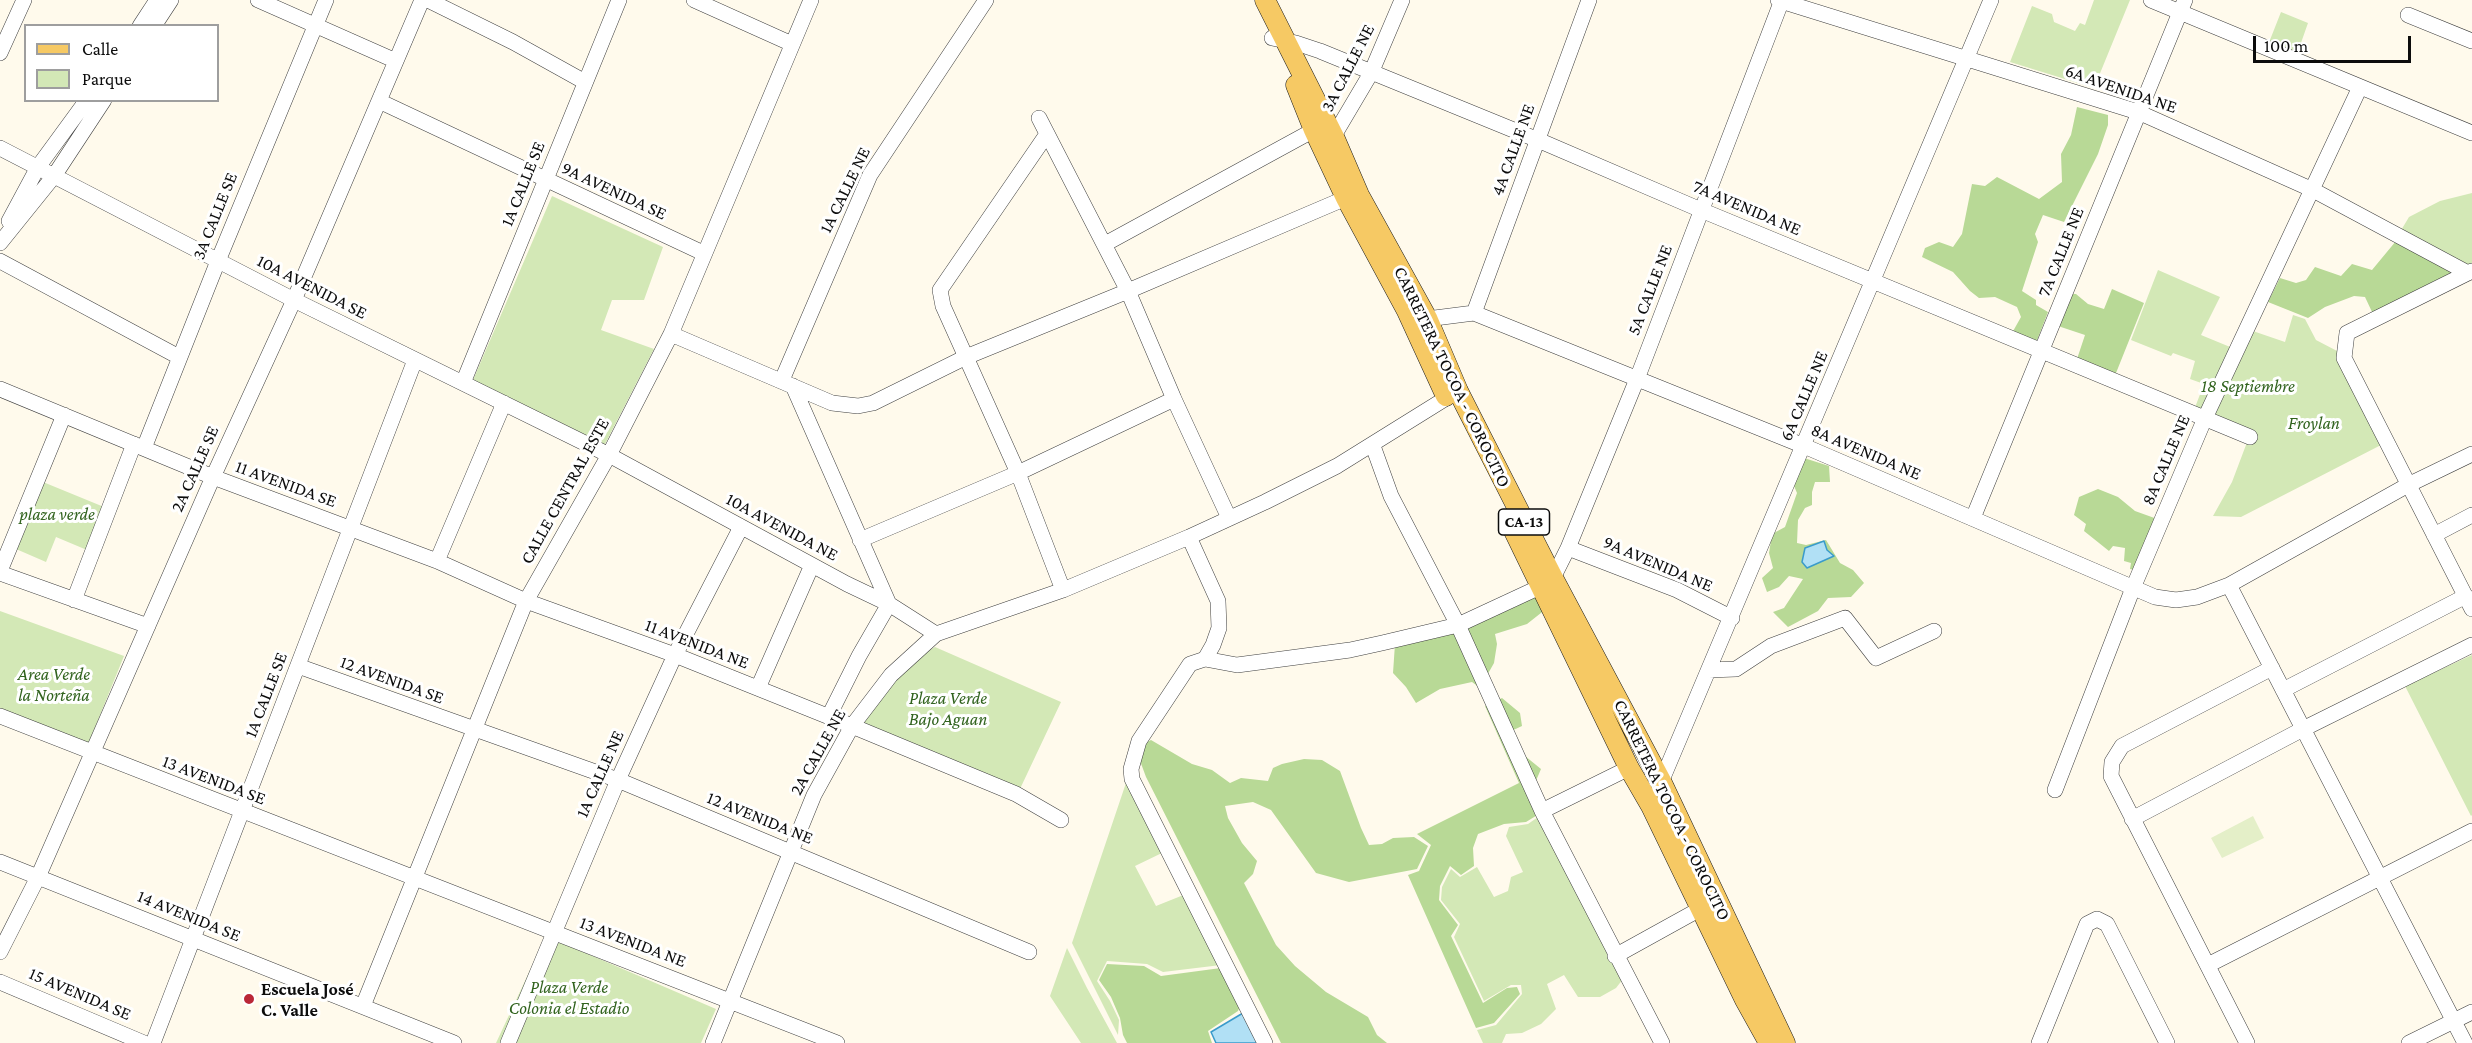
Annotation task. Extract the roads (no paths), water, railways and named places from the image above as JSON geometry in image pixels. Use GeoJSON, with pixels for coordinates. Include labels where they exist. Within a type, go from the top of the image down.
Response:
{"type":"FeatureCollection","features":[{"type":"Feature","properties":{"kind":"main road","name":"CARRETERA TOCOA - COROCITO"},"geometry":{"type":"LineString","coordinates":[[1253,0],[1278,39],[1329,144],[1359,195],[1452,394],[1547,582],[1661,781],[1785,1043]]}},
{"type":"Feature","properties":{"kind":"main road","name":"CARRETERA TOCOA - COROCITO"},"geometry":{"type":"LineString","coordinates":[[1265,0],[1314,130],[1329,144],[1346,198],[1419,320]]}},
{"type":"Feature","properties":{"kind":"main road","name":"CARRETERA TOCOA - COROCITO"},"geometry":{"type":"LineString","coordinates":[[1547,582],[1629,768],[1651,806],[1700,909],[1769,1043]]}},
{"type":"Feature","properties":{"kind":"street"},"geometry":{"type":"LineString","coordinates":[[1,49],[24,0]]}},
{"type":"Feature","properties":{"kind":"street"},"geometry":{"type":"LineString","coordinates":[[141,24],[157,0]]}},
{"type":"Feature","properties":{"kind":"street"},"geometry":{"type":"LineString","coordinates":[[155,24],[171,0]]}},
{"type":"Feature","properties":{"kind":"street"},"geometry":{"type":"LineString","coordinates":[[258,0],[396,61]]}},
{"type":"Feature","properties":{"kind":"street","name":"3A CALLE SE"},"geometry":{"type":"LineString","coordinates":[[74,600],[179,357],[326,0]]}},
{"type":"Feature","properties":{"kind":"street","name":"2A CALLE SE"},"geometry":{"type":"LineString","coordinates":[[0,952],[38,877],[213,477],[294,300],[422,0]]}},
{"type":"Feature","properties":{"kind":"street"},"geometry":{"type":"LineString","coordinates":[[428,0],[513,42],[585,82]]}},
{"type":"Feature","properties":{"kind":"street","name":"1A CALLE SE"},"geometry":{"type":"LineString","coordinates":[[463,383],[619,0]]}},
{"type":"Feature","properties":{"kind":"street"},"geometry":{"type":"LineString","coordinates":[[694,0],[792,44]]}},
{"type":"Feature","properties":{"kind":"street","name":"CALLE CENTRAL ESTE"},"geometry":{"type":"LineString","coordinates":[[363,1006],[526,601],[609,454],[670,334],[811,0]]}},
{"type":"Feature","properties":{"kind":"street","name":"1A CALLE NE"},"geometry":{"type":"LineString","coordinates":[[787,383],[870,175],[986,0]]}},
{"type":"Feature","properties":{"kind":"street","name":"3A CALLE NE"},"geometry":{"type":"LineString","coordinates":[[1329,144],[1371,73],[1402,0]]}},
{"type":"Feature","properties":{"kind":"street","name":"4A CALLE NE"},"geometry":{"type":"LineString","coordinates":[[1474,313],[1589,0]]}},
{"type":"Feature","properties":{"kind":"street","name":"6A AVENIDA NE"},"geometry":{"type":"LineString","coordinates":[[1780,0],[2138,112],[2313,190],[2470,272]]}},
{"type":"Feature","properties":{"kind":"street","name":"5A CALLE NE"},"geometry":{"type":"LineString","coordinates":[[1547,582],[1568,548],[1637,379],[1780,0]]}},
{"type":"Feature","properties":{"kind":"street","name":"6A CALLE NE"},"geometry":{"type":"LineString","coordinates":[[1651,806],[1991,0]]}},
{"type":"Feature","properties":{"kind":"street"},"geometry":{"type":"LineString","coordinates":[[2151,0],[2182,6],[2360,87],[2472,133]]}},
{"type":"Feature","properties":{"kind":"street","name":"7A CALLE NE"},"geometry":{"type":"LineString","coordinates":[[1973,518],[2182,6]]}},
{"type":"Feature","properties":{"kind":"street"},"geometry":{"type":"LineString","coordinates":[[2408,15],[2472,42]]}},
{"type":"Feature","properties":{"kind":"street","name":"7A AVENIDA NE"},"geometry":{"type":"LineString","coordinates":[[1278,39],[1320,51],[1538,140],[1701,210],[2250,436]]}},
{"type":"Feature","properties":{"kind":"street","name":"8A CALLE NE"},"geometry":{"type":"LineString","coordinates":[[2055,790],[2133,588],[2205,418],[2360,87]]}},
{"type":"Feature","properties":{"kind":"street","name":"9A AVENIDA SE"},"geometry":{"type":"LineString","coordinates":[[379,101],[703,254]]}},
{"type":"Feature","properties":{"kind":"street"},"geometry":{"type":"LineString","coordinates":[[0,237],[38,166],[86,102]]}},
{"type":"Feature","properties":{"kind":"street"},"geometry":{"type":"LineString","coordinates":[[0,243],[54,176],[103,102]]}},
{"type":"Feature","properties":{"kind":"street"},"geometry":{"type":"LineString","coordinates":[[1039,118],[1128,291],[1174,399],[1229,518]]}},
{"type":"Feature","properties":{"kind":"street"},"geometry":{"type":"LineString","coordinates":[[1105,244],[1314,130]]}},
{"type":"Feature","properties":{"kind":"street"},"geometry":{"type":"LineString","coordinates":[[1047,134],[940,290],[943,306],[1018,473],[1063,590]]}},
{"type":"Feature","properties":{"kind":"street","name":"10A AVENIDA SE"},"geometry":{"type":"LineString","coordinates":[[0,148],[294,300],[609,454]]}},
{"type":"Feature","properties":{"kind":"street"},"geometry":{"type":"LineString","coordinates":[[670,334],[832,403],[858,406],[873,403],[966,357],[1346,198]]}},
{"type":"Feature","properties":{"kind":"street"},"geometry":{"type":"LineString","coordinates":[[0,261],[179,357]]}},
{"type":"Feature","properties":{"kind":"street"},"geometry":{"type":"LineString","coordinates":[[2283,690],[2469,603],[2344,358],[2347,333],[2470,272]]}},
{"type":"Feature","properties":{"kind":"street"},"geometry":{"type":"LineString","coordinates":[[1419,320],[1474,313]]}},
{"type":"Feature","properties":{"kind":"street","name":"8A AVENIDA NE"},"geometry":{"type":"LineString","coordinates":[[1474,313],[1804,446],[2155,597],[2176,600],[2197,597],[2229,585]]}},
{"type":"Feature","properties":{"kind":"street","name":"1A CALLE SE"},"geometry":{"type":"LineString","coordinates":[[153,1043],[415,360]]}},
{"type":"Feature","properties":{"kind":"street"},"geometry":{"type":"LineString","coordinates":[[787,383],[889,604],[828,716]]}},
{"type":"Feature","properties":{"kind":"street","name":"11 AVENIDA SE"},"geometry":{"type":"LineString","coordinates":[[0,389],[213,477],[436,561],[526,601]]}},
{"type":"Feature","properties":{"kind":"street"},"geometry":{"type":"LineString","coordinates":[[936,634],[1063,590],[1189,537],[1299,486],[1373,446],[1452,394]]}},
{"type":"Feature","properties":{"kind":"street"},"geometry":{"type":"LineString","coordinates":[[860,540],[1018,473],[1174,399]]}},
{"type":"Feature","properties":{"kind":"street"},"geometry":{"type":"LineString","coordinates":[[436,561],[504,404]]}},
{"type":"Feature","properties":{"kind":"street"},"geometry":{"type":"LineString","coordinates":[[64,415],[0,572],[148,626]]}},
{"type":"Feature","properties":{"kind":"street"},"geometry":{"type":"LineString","coordinates":[[1373,446],[1391,496],[1458,625],[1542,811],[1662,1043]]}},
{"type":"Feature","properties":{"kind":"street","name":"10A AVENIDA NE"},"geometry":{"type":"LineString","coordinates":[[609,454],[741,527],[889,604],[936,634]]}},
{"type":"Feature","properties":{"kind":"street"},"geometry":{"type":"LineString","coordinates":[[2465,1043],[2229,585],[2408,485],[2472,454]]}},
{"type":"Feature","properties":{"kind":"street"},"geometry":{"type":"LineString","coordinates":[[2434,535],[2472,515]]}},
{"type":"Feature","properties":{"kind":"street","name":"1A CALLE NE"},"geometry":{"type":"LineString","coordinates":[[508,1043],[618,780],[675,656],[741,527]]}},
{"type":"Feature","properties":{"kind":"street"},"geometry":{"type":"LineString","coordinates":[[1189,537],[1218,601],[1219,628],[1213,645],[1204,659]]}},
{"type":"Feature","properties":{"kind":"street","name":"9A AVENIDA NE"},"geometry":{"type":"LineString","coordinates":[[1568,548],[1677,590],[1731,618]]}},
{"type":"Feature","properties":{"kind":"street"},"geometry":{"type":"LineString","coordinates":[[758,688],[812,565]]}},
{"type":"Feature","properties":{"kind":"street"},"geometry":{"type":"LineString","coordinates":[[1264,1043],[1132,779],[1134,754],[1145,731],[1190,664],[1204,659],[1237,665],[1350,650],[1458,625],[1547,582]]}},
{"type":"Feature","properties":{"kind":"street","name":"11 AVENIDA NE"},"geometry":{"type":"LineString","coordinates":[[526,601],[828,716],[1016,794],[1061,820]]}},
{"type":"Feature","properties":{"kind":"street"},"geometry":{"type":"LineString","coordinates":[[1709,670],[1736,669],[1771,646],[1845,618],[1876,658],[1934,631]]}},
{"type":"Feature","properties":{"kind":"street","name":"2A CALLE NE"},"geometry":{"type":"LineString","coordinates":[[713,1043],[814,795],[852,726],[891,675],[936,634]]}},
{"type":"Feature","properties":{"kind":"street"},"geometry":{"type":"LineString","coordinates":[[2132,819],[2303,729],[2472,645]]}},
{"type":"Feature","properties":{"kind":"street","name":"12 AVENIDA SE"},"geometry":{"type":"LineString","coordinates":[[298,666],[474,730]]}},
{"type":"Feature","properties":{"kind":"street"},"geometry":{"type":"LineString","coordinates":[[2247,1043],[2110,776],[2112,762],[2122,746],[2272,668]]}},
{"type":"Feature","properties":{"kind":"street","name":"13 AVENIDA SE"},"geometry":{"type":"LineString","coordinates":[[0,716],[414,878]]}},
{"type":"Feature","properties":{"kind":"street","name":"12 AVENIDA NE"},"geometry":{"type":"LineString","coordinates":[[474,730],[618,780],[1029,952]]}},
{"type":"Feature","properties":{"kind":"street"},"geometry":{"type":"LineString","coordinates":[[1542,811],[1629,768]]}},
{"type":"Feature","properties":{"kind":"street"},"geometry":{"type":"LineString","coordinates":[[2208,965],[2472,831]]}},
{"type":"Feature","properties":{"kind":"street","name":"14 AVENIDA SE"},"geometry":{"type":"LineString","coordinates":[[0,862],[454,1043]]}},
{"type":"Feature","properties":{"kind":"street","name":"13 AVENIDA NE"},"geometry":{"type":"LineString","coordinates":[[414,878],[837,1043]]}},
{"type":"Feature","properties":{"kind":"street"},"geometry":{"type":"LineString","coordinates":[[1615,956],[1700,909]]}},
{"type":"Feature","properties":{"kind":"street"},"geometry":{"type":"LineString","coordinates":[[2039,1043],[2086,924],[2097,919],[2108,924],[2167,1043]]}},
{"type":"Feature","properties":{"kind":"street","name":"15 AVENIDA SE"},"geometry":{"type":"LineString","coordinates":[[0,982],[144,1043]]}},
{"type":"Feature","properties":{"kind":"street"},"geometry":{"type":"LineString","coordinates":[[2409,1043],[2472,1012]]}},
{"type":"Feature","properties":{"kind":"water"},"geometry":{"type":"Polygon","coordinates":[[[1824,541],[1827,550],[1834,556],[1807,568],[1802,562],[1805,548],[1824,541]]]}},
{"type":"Feature","properties":{"kind":"water"},"geometry":{"type":"Polygon","coordinates":[[[1243,1013],[1259,1043],[1216,1043],[1211,1032],[1243,1013]]]}},
{"type":"Feature","properties":{"kind":"place","name":"Escuela José C. Valle"},"geometry":{"type":"Point","coordinates":[249,999]}},
{"type":"Feature","properties":{"kind":"park label","name":"18 Septiembre"},"geometry":{"type":"Point","coordinates":[2248,386]}},
{"type":"Feature","properties":{"kind":"park label","name":"Froylan"},"geometry":{"type":"Point","coordinates":[2314,423]}},
{"type":"Feature","properties":{"kind":"park label","name":"plaza verde"},"geometry":{"type":"Point","coordinates":[57,514]}},
{"type":"Feature","properties":{"kind":"park label","name":"Area Verde la Norteña"},"geometry":{"type":"Point","coordinates":[54,684]}},
{"type":"Feature","properties":{"kind":"park label","name":"Plaza Verde Bajo Aguan"},"geometry":{"type":"Point","coordinates":[948,708]}},
{"type":"Feature","properties":{"kind":"park label","name":"Plaza Verde Colonia el Estadio"},"geometry":{"type":"Point","coordinates":[569,997]}}]}
